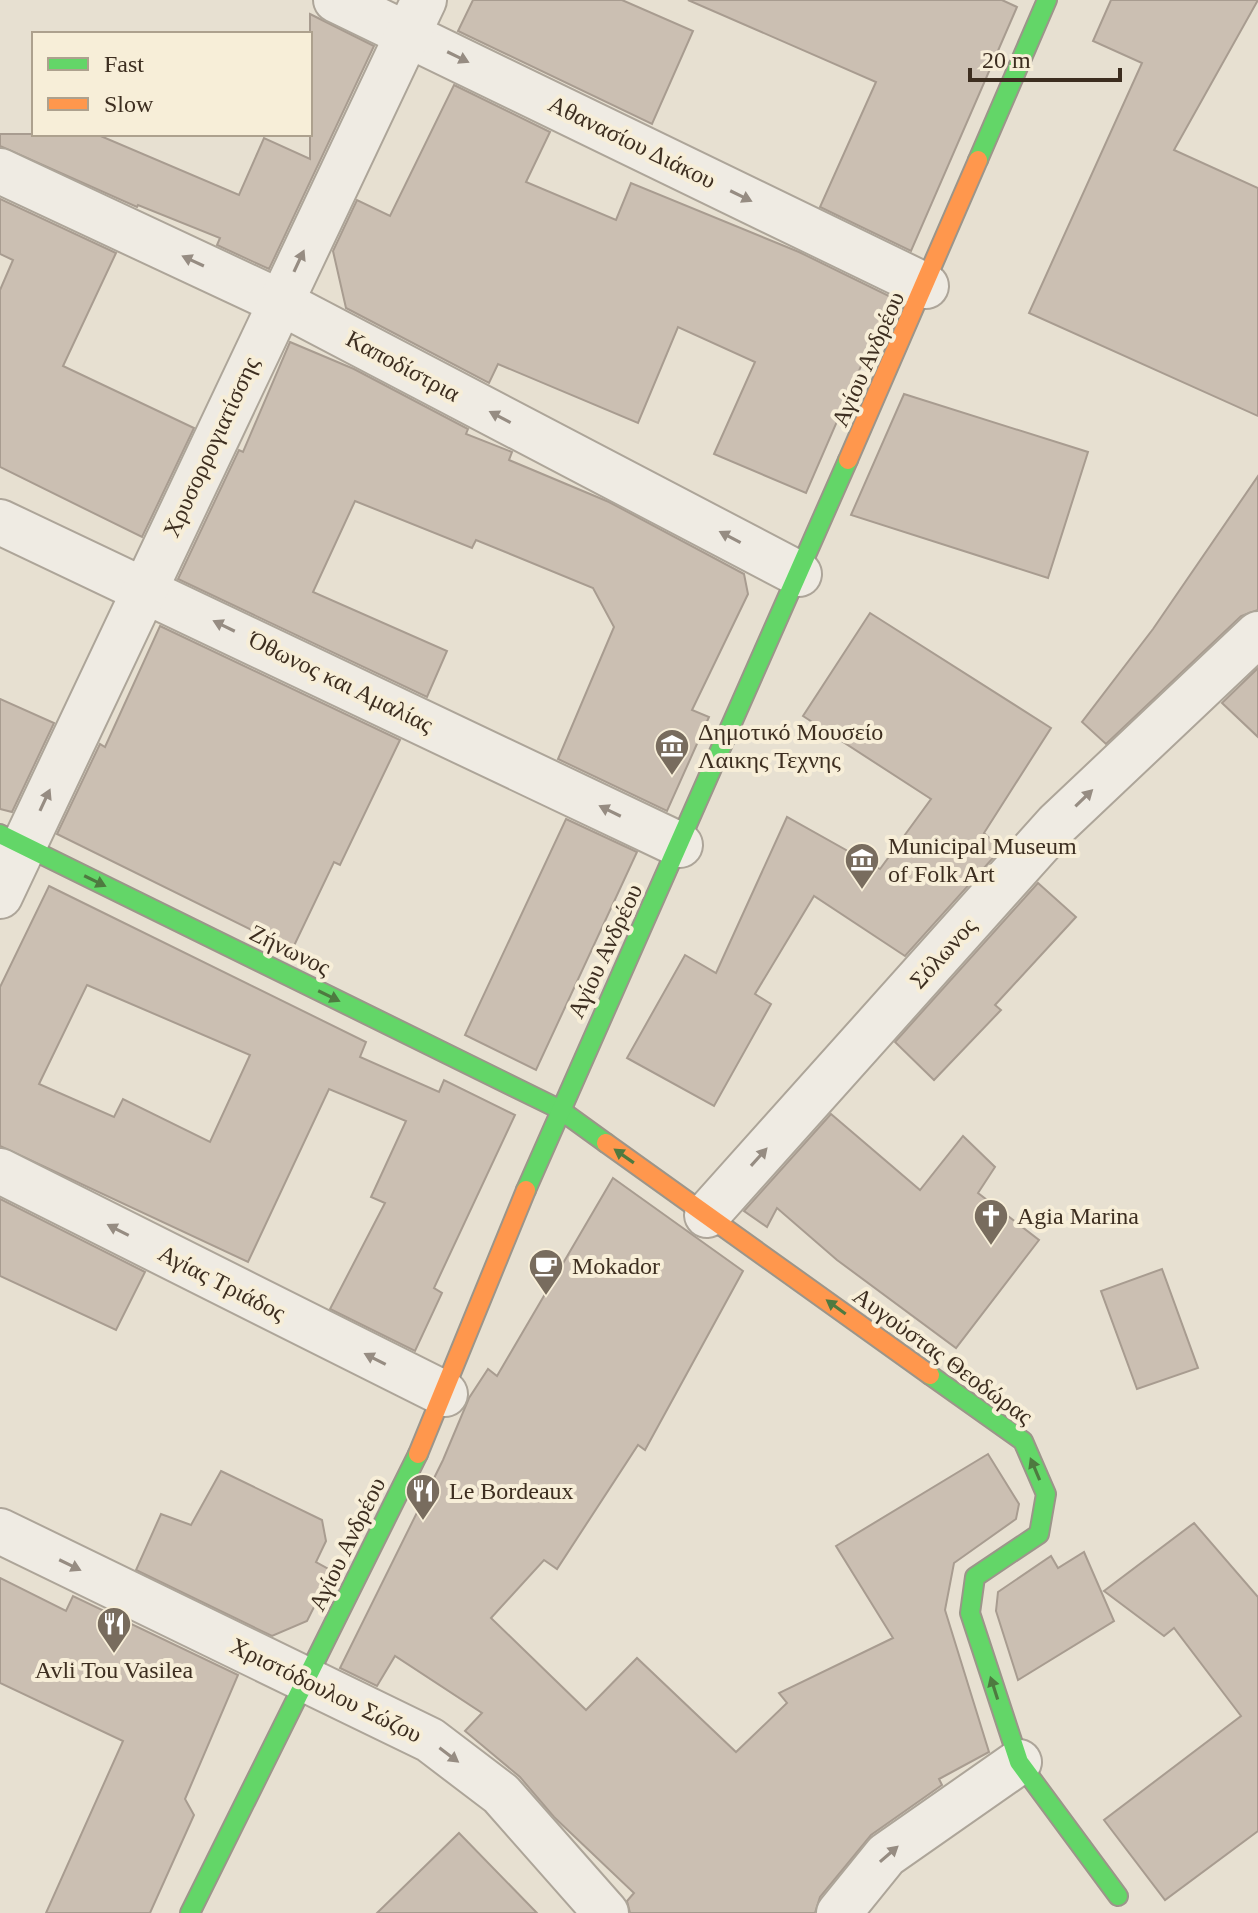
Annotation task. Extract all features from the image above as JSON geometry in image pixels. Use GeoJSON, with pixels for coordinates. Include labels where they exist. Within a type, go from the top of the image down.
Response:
{"type":"FeatureCollection","features":[{"type":"Feature","properties":{"kind":"street","name":"Αθανασίου Διάκου"},"geometry":{"type":"LineString","coordinates":[[336,0],[415,16],[926,286]]}},
{"type":"Feature","properties":{"kind":"street","name":"Αγίου Ανδρέου"},"geometry":{"type":"LineString","coordinates":[[190,1913],[445,1394],[559,1109],[680,845],[926,286],[1047,0]]}},
{"type":"Feature","properties":{"kind":"street","name":"Χρυσορρογιατίσσης"},"geometry":{"type":"LineString","coordinates":[[0,896],[12,840],[145,589],[415,16]]}},
{"type":"Feature","properties":{"kind":"street","name":"Καποδίστρια"},"geometry":{"type":"LineString","coordinates":[[0,171],[280,302],[799,574]]}},
{"type":"Feature","properties":{"kind":"street","name":"Όθωνος και Αμαλίας"},"geometry":{"type":"LineString","coordinates":[[0,522],[680,845]]}},
{"type":"Feature","properties":{"kind":"street","name":"Σόλωνος"},"geometry":{"type":"LineString","coordinates":[[707,1215],[1057,824],[1258,634]]}},
{"type":"Feature","properties":{"kind":"street","name":"Ζήνωνος"},"geometry":{"type":"LineString","coordinates":[[12,840],[559,1109]]}},
{"type":"Feature","properties":{"kind":"street","name":"Αυγούστας Θεοδώρας"},"geometry":{"type":"LineString","coordinates":[[559,1109],[1023,1441],[1046,1494],[1039,1534],[975,1577],[970,1613],[1019,1762],[1118,1896]]}},
{"type":"Feature","properties":{"kind":"street","name":"Αγίας Τριάδος"},"geometry":{"type":"LineString","coordinates":[[0,1171],[445,1394]]}},
{"type":"Feature","properties":{"kind":"street","name":"Χριστόδουλου Σώζου"},"geometry":{"type":"LineString","coordinates":[[0,1531],[430,1740],[501,1794],[606,1913]]}},
{"type":"Feature","properties":{"kind":"street"},"geometry":{"type":"LineString","coordinates":[[839,1913],[886,1855],[1019,1762]]}},
{"type":"Feature","properties":{"kind":"building"},"geometry":{"type":"Polygon","coordinates":[[[473,0],[622,0],[693,31],[652,124],[458,31],[473,0]]]}},
{"type":"Feature","properties":{"kind":"building"},"geometry":{"type":"Polygon","coordinates":[[[688,0],[1002,0],[1017,7],[911,251],[820,207],[876,82],[688,0]]]}},
{"type":"Feature","properties":{"kind":"building"},"geometry":{"type":"Polygon","coordinates":[[[1111,0],[1258,0],[1174,150],[1258,188],[1258,416],[1029,313],[1142,63],[1093,41],[1111,0]]]}},
{"type":"Feature","properties":{"kind":"building"},"geometry":{"type":"Polygon","coordinates":[[[310,14],[374,46],[269,269],[217,245],[220,238],[137,207],[0,146],[0,134],[101,136],[239,195],[264,138],[310,159],[310,14]]]}},
{"type":"Feature","properties":{"kind":"building"},"geometry":{"type":"Polygon","coordinates":[[[454,85],[550,132],[526,182],[616,220],[631,183],[799,252],[891,297],[806,493],[714,454],[755,362],[678,327],[638,423],[498,364],[489,383],[346,308],[333,251],[357,200],[390,216],[454,85]]]}},
{"type":"Feature","properties":{"kind":"building"},"geometry":{"type":"Polygon","coordinates":[[[0,199],[116,253],[63,366],[194,428],[142,537],[0,467],[0,290],[13,260],[0,254],[0,199]]]}},
{"type":"Feature","properties":{"kind":"building"},"geometry":{"type":"Polygon","coordinates":[[[290,342],[354,369],[468,429],[466,434],[512,452],[509,460],[609,502],[744,574],[748,594],[692,710],[709,717],[667,811],[558,759],[614,627],[593,588],[476,540],[472,548],[355,501],[313,592],[447,651],[427,697],[178,579],[239,450],[243,452],[290,342]]]}},
{"type":"Feature","properties":{"kind":"building"},"geometry":{"type":"Polygon","coordinates":[[[904,394],[1088,452],[1048,578],[851,515],[904,394]]]}},
{"type":"Feature","properties":{"kind":"building"},"geometry":{"type":"Polygon","coordinates":[[[1258,476],[1258,610],[1241,616],[1106,744],[1082,722],[1153,629],[1258,476]]]}},
{"type":"Feature","properties":{"kind":"building"},"geometry":{"type":"Polygon","coordinates":[[[870,613],[1051,728],[984,833],[1001,849],[905,956],[814,896],[755,994],[771,1004],[714,1106],[627,1058],[685,955],[716,973],[787,817],[880,869],[931,799],[803,716],[870,613]]]}},
{"type":"Feature","properties":{"kind":"building"},"geometry":{"type":"Polygon","coordinates":[[[160,626],[400,740],[340,865],[334,862],[292,950],[57,834],[100,744],[105,747],[160,626]]]}},
{"type":"Feature","properties":{"kind":"building"},"geometry":{"type":"Polygon","coordinates":[[[1258,668],[1258,737],[1222,703],[1258,668]]]}},
{"type":"Feature","properties":{"kind":"building"},"geometry":{"type":"Polygon","coordinates":[[[0,699],[54,723],[12,812],[0,809],[0,699]]]}},
{"type":"Feature","properties":{"kind":"building"},"geometry":{"type":"Polygon","coordinates":[[[566,819],[637,852],[536,1070],[465,1035],[566,819]]]}},
{"type":"Feature","properties":{"kind":"building"},"geometry":{"type":"Polygon","coordinates":[[[1038,883],[1076,917],[995,1005],[1001,1010],[934,1080],[895,1042],[1038,883]]]}},
{"type":"Feature","properties":{"kind":"building"},"geometry":{"type":"Polygon","coordinates":[[[49,886],[366,1042],[360,1057],[439,1092],[444,1080],[515,1115],[434,1288],[442,1293],[415,1351],[330,1309],[385,1203],[371,1197],[406,1121],[329,1089],[248,1262],[0,1146],[0,987],[49,886]],[[87,985],[39,1084],[114,1117],[123,1099],[210,1142],[250,1055],[87,985]]]}},
{"type":"Feature","properties":{"kind":"building"},"geometry":{"type":"Polygon","coordinates":[[[831,1114],[920,1190],[963,1136],[995,1167],[978,1193],[1039,1240],[956,1348],[837,1260],[777,1208],[767,1227],[744,1211],[831,1114]]]}},
{"type":"Feature","properties":{"kind":"building"},"geometry":{"type":"Polygon","coordinates":[[[613,1178],[743,1271],[645,1450],[638,1445],[557,1569],[544,1560],[491,1618],[586,1710],[637,1658],[736,1752],[787,1703],[779,1693],[893,1638],[836,1546],[988,1454],[1019,1504],[1016,1519],[954,1563],[945,1610],[989,1752],[939,1779],[942,1785],[871,1835],[820,1897],[815,1913],[630,1913],[627,1901],[634,1893],[554,1817],[520,1777],[465,1731],[482,1713],[395,1656],[377,1686],[340,1668],[443,1460],[469,1398],[488,1369],[497,1376],[613,1178]]]}},
{"type":"Feature","properties":{"kind":"building"},"geometry":{"type":"Polygon","coordinates":[[[0,1199],[145,1272],[116,1330],[0,1276],[0,1199]]]}},
{"type":"Feature","properties":{"kind":"building"},"geometry":{"type":"Polygon","coordinates":[[[1162,1269],[1198,1368],[1137,1389],[1101,1291],[1162,1269]]]}},
{"type":"Feature","properties":{"kind":"building"},"geometry":{"type":"Polygon","coordinates":[[[221,1471],[322,1520],[326,1541],[316,1562],[332,1571],[307,1621],[272,1636],[136,1570],[161,1514],[191,1525],[221,1471]]]}},
{"type":"Feature","properties":{"kind":"building"},"geometry":{"type":"Polygon","coordinates":[[[1194,1523],[1258,1597],[1258,1831],[1165,1900],[1104,1820],[1241,1716],[1174,1628],[1164,1636],[1104,1591],[1194,1523]]]}},
{"type":"Feature","properties":{"kind":"building"},"geometry":{"type":"Polygon","coordinates":[[[1084,1552],[1114,1621],[1018,1680],[996,1611],[998,1592],[1051,1556],[1058,1568],[1084,1552]]]}},
{"type":"Feature","properties":{"kind":"building"},"geometry":{"type":"Polygon","coordinates":[[[0,1578],[66,1611],[73,1596],[238,1675],[185,1799],[194,1815],[150,1913],[46,1913],[123,1741],[0,1683],[0,1578]]]}},
{"type":"Feature","properties":{"kind":"building"},"geometry":{"type":"Polygon","coordinates":[[[459,1833],[537,1913],[377,1913],[459,1833]]]}},
{"type":"Feature","properties":{"kind":"traffic: fast"},"geometry":{"type":"LineString","coordinates":[[978,160],[1047,0]]}},
{"type":"Feature","properties":{"kind":"traffic: fast"},"geometry":{"type":"LineString","coordinates":[[526,1190],[848,460]]}},
{"type":"Feature","properties":{"kind":"traffic: fast"},"geometry":{"type":"LineString","coordinates":[[0,834],[559,1109],[606,1143]]}},
{"type":"Feature","properties":{"kind":"traffic: fast"},"geometry":{"type":"LineString","coordinates":[[930,1375],[1023,1441],[1046,1494],[1039,1534],[975,1577],[970,1613],[1019,1762],[1118,1896]]}},
{"type":"Feature","properties":{"kind":"traffic: fast"},"geometry":{"type":"LineString","coordinates":[[190,1913],[418,1454]]}},
{"type":"Feature","properties":{"kind":"traffic: slow"},"geometry":{"type":"LineString","coordinates":[[848,460],[978,160]]}},
{"type":"Feature","properties":{"kind":"traffic: slow"},"geometry":{"type":"LineString","coordinates":[[606,1143],[930,1375]]}},
{"type":"Feature","properties":{"kind":"traffic: slow"},"geometry":{"type":"LineString","coordinates":[[418,1454],[526,1190]]}},
{"type":"Feature","properties":{"kind":"place","name":"Δημοτικό Μουσείο Λαικης Τεχνης"},"geometry":{"type":"Point","coordinates":[672,777]}},
{"type":"Feature","properties":{"kind":"place","name":"Municipal Museum of Folk Art"},"geometry":{"type":"Point","coordinates":[862,891]}},
{"type":"Feature","properties":{"kind":"place","name":"Agia Marina"},"geometry":{"type":"Point","coordinates":[991,1247]}},
{"type":"Feature","properties":{"kind":"place","name":"Mokador"},"geometry":{"type":"Point","coordinates":[546,1297]}},
{"type":"Feature","properties":{"kind":"place","name":"Le Bordeaux"},"geometry":{"type":"Point","coordinates":[423,1522]}},
{"type":"Feature","properties":{"kind":"place","name":"Avli Tou Vasilea"},"geometry":{"type":"Point","coordinates":[114,1655]}}]}
